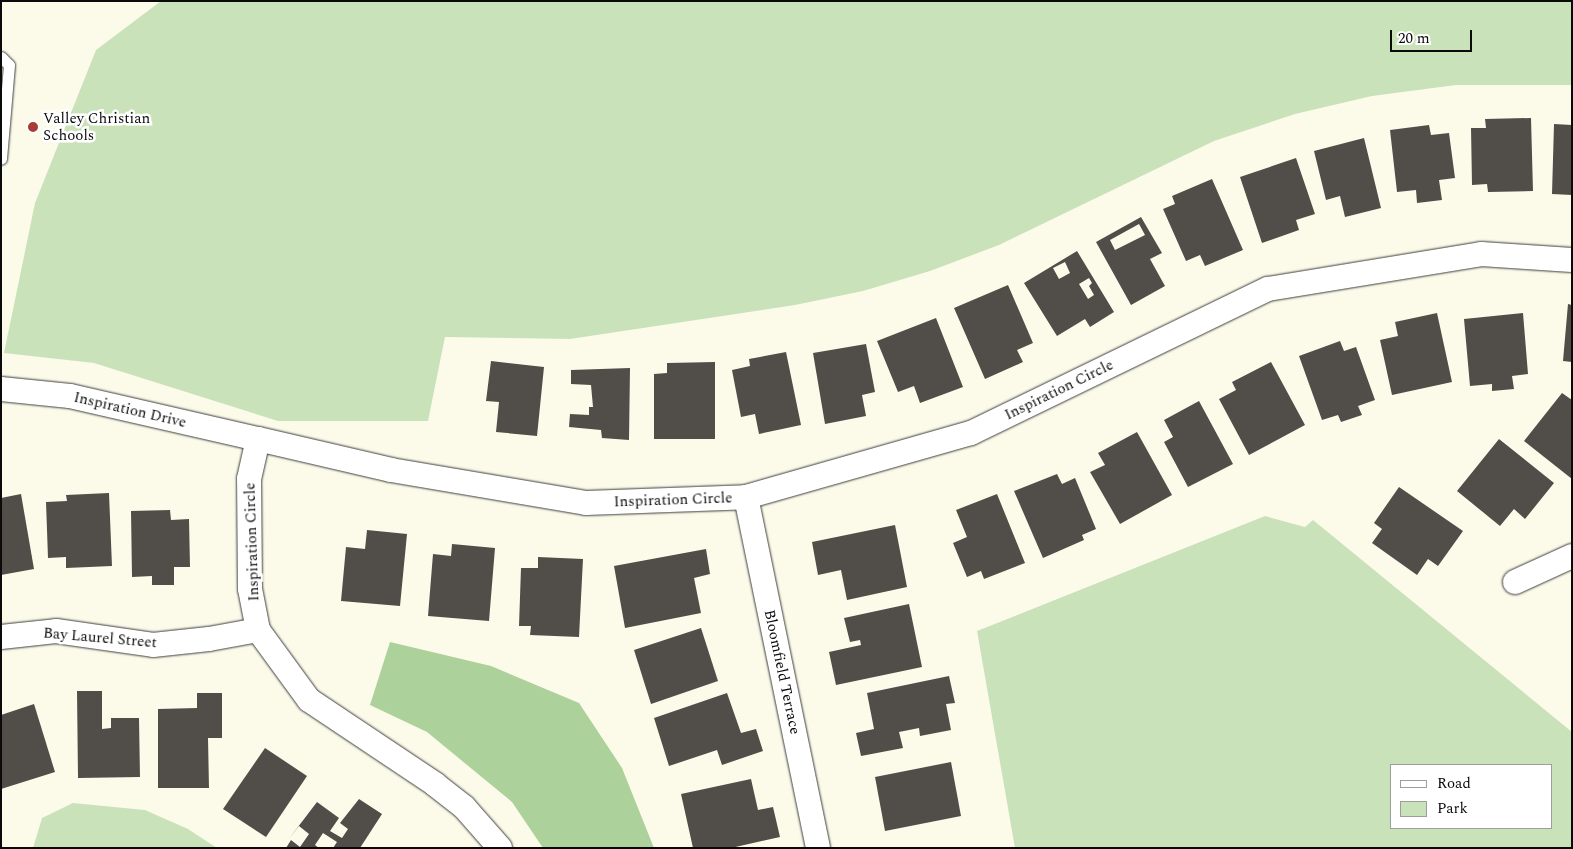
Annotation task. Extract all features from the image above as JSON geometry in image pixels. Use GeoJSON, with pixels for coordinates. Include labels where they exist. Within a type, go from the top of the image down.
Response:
{"type":"FeatureCollection","features":[{"type":"Feature","properties":{"kind":"street","name":"Inspiration Circle"},"geometry":{"type":"LineString","coordinates":[[500,848],[464,807],[435,784],[309,700],[258,630],[250,589],[249,479],[258,439],[391,470],[586,503],[746,497],[971,433],[1268,289],[1481,254],[1572,260]]}},
{"type":"Feature","properties":{"kind":"street","name":"Inspiration Drive"},"geometry":{"type":"LineString","coordinates":[[1,389],[70,396],[258,439]]}},
{"type":"Feature","properties":{"kind":"street","name":"Bloomfield Terrace"},"geometry":{"type":"LineString","coordinates":[[746,497],[818,848]]}},
{"type":"Feature","properties":{"kind":"street"},"geometry":{"type":"LineString","coordinates":[[1515,582],[1572,556]]}},
{"type":"Feature","properties":{"kind":"street","name":"Bay Laurel Street"},"geometry":{"type":"LineString","coordinates":[[1,637],[56,632],[154,644],[209,639],[258,630]]}},
{"type":"Feature","properties":{"kind":"lane"},"geometry":{"type":"LineString","coordinates":[[1,57],[9,64],[1,159]]}},
{"type":"Feature","properties":{"kind":"green space"},"geometry":{"type":"Polygon","coordinates":[[[161,1],[1572,1],[1572,85],[1456,85],[1372,96],[1295,114],[1214,141],[999,245],[930,271],[863,291],[795,305],[570,339],[445,337],[428,421],[278,421],[94,363],[4,353],[35,203],[96,50],[161,1]]]}},
{"type":"Feature","properties":{"kind":"green space"},"geometry":{"type":"Polygon","coordinates":[[[1265,516],[1305,527],[1313,520],[1572,732],[1572,848],[1015,848],[977,631],[1265,516]]]}},
{"type":"Feature","properties":{"kind":"green space"},"geometry":{"type":"Polygon","coordinates":[[[390,642],[491,666],[579,703],[622,768],[654,848],[543,848],[512,802],[427,732],[370,705],[390,642]]]}},
{"type":"Feature","properties":{"kind":"green space"},"geometry":{"type":"Polygon","coordinates":[[[73,803],[145,810],[188,829],[217,848],[33,848],[42,818],[73,803]]]}},
{"type":"Feature","properties":{"kind":"building"},"geometry":{"type":"Polygon","coordinates":[[[1531,118],[1533,191],[1488,192],[1487,184],[1472,185],[1471,128],[1486,128],[1485,119],[1531,118]]]}},
{"type":"Feature","properties":{"kind":"building"},"geometry":{"type":"Polygon","coordinates":[[[1554,124],[1572,125],[1572,195],[1552,194],[1554,124]]]}},
{"type":"Feature","properties":{"kind":"building"},"geometry":{"type":"Polygon","coordinates":[[[1429,125],[1431,135],[1449,133],[1455,178],[1439,180],[1442,200],[1417,203],[1416,190],[1397,192],[1390,130],[1429,125]]]}},
{"type":"Feature","properties":{"kind":"building"},"geometry":{"type":"Polygon","coordinates":[[[1364,138],[1381,208],[1345,217],[1340,196],[1326,200],[1314,151],[1364,138]]]}},
{"type":"Feature","properties":{"kind":"building"},"geometry":{"type":"Polygon","coordinates":[[[1296,158],[1315,214],[1296,220],[1299,230],[1262,243],[1240,177],[1296,158]]]}},
{"type":"Feature","properties":{"kind":"building"},"geometry":{"type":"Polygon","coordinates":[[[1212,179],[1243,250],[1205,266],[1200,255],[1186,261],[1163,209],[1175,204],[1172,196],[1212,179]]]}},
{"type":"Feature","properties":{"kind":"building"},"geometry":{"type":"Polygon","coordinates":[[[1141,217],[1162,253],[1150,259],[1165,286],[1131,305],[1096,242],[1141,217]],[[1139,224],[1110,240],[1115,250],[1145,235],[1139,224]]]}},
{"type":"Feature","properties":{"kind":"building"},"geometry":{"type":"Polygon","coordinates":[[[1077,251],[1114,312],[1090,327],[1085,319],[1057,336],[1024,283],[1077,251]],[[1065,262],[1053,268],[1059,279],[1070,273],[1065,262]],[[1089,278],[1079,284],[1088,299],[1094,295],[1089,286],[1092,283],[1089,278]]]}},
{"type":"Feature","properties":{"kind":"building"},"geometry":{"type":"Polygon","coordinates":[[[1008,285],[1033,343],[1017,350],[1023,362],[985,379],[954,308],[1008,285]]]}},
{"type":"Feature","properties":{"kind":"building"},"geometry":{"type":"Polygon","coordinates":[[[1568,304],[1572,305],[1572,362],[1563,361],[1568,304]]]}},
{"type":"Feature","properties":{"kind":"building"},"geometry":{"type":"Polygon","coordinates":[[[1437,313],[1452,382],[1392,395],[1380,340],[1398,336],[1395,322],[1437,313]]]}},
{"type":"Feature","properties":{"kind":"building"},"geometry":{"type":"Polygon","coordinates":[[[1523,313],[1528,374],[1512,376],[1514,389],[1492,391],[1492,384],[1470,386],[1464,319],[1523,313]]]}},
{"type":"Feature","properties":{"kind":"building"},"geometry":{"type":"Polygon","coordinates":[[[936,318],[963,387],[920,403],[914,386],[898,392],[877,341],[936,318]]]}},
{"type":"Feature","properties":{"kind":"building"},"geometry":{"type":"Polygon","coordinates":[[[1340,341],[1344,351],[1356,347],[1375,400],[1358,406],[1362,415],[1341,422],[1338,415],[1322,420],[1299,356],[1340,341]]]}},
{"type":"Feature","properties":{"kind":"building"},"geometry":{"type":"Polygon","coordinates":[[[866,344],[875,392],[862,395],[866,416],[825,424],[813,353],[866,344]]]}},
{"type":"Feature","properties":{"kind":"building"},"geometry":{"type":"Polygon","coordinates":[[[786,352],[801,425],[759,434],[755,414],[741,417],[732,370],[750,366],[749,359],[786,352]]]}},
{"type":"Feature","properties":{"kind":"building"},"geometry":{"type":"Polygon","coordinates":[[[491,361],[544,367],[537,436],[496,432],[499,402],[486,401],[491,361]]]}},
{"type":"Feature","properties":{"kind":"building"},"geometry":{"type":"Polygon","coordinates":[[[715,362],[715,439],[654,439],[654,374],[667,373],[667,363],[715,362]]]}},
{"type":"Feature","properties":{"kind":"building"},"geometry":{"type":"Polygon","coordinates":[[[1271,362],[1305,425],[1249,455],[1219,399],[1236,390],[1232,382],[1271,362]]]}},
{"type":"Feature","properties":{"kind":"building"},"geometry":{"type":"Polygon","coordinates":[[[630,368],[629,440],[602,438],[601,430],[569,427],[570,414],[589,415],[589,407],[593,407],[591,385],[571,384],[571,370],[630,368]]]}},
{"type":"Feature","properties":{"kind":"building"},"geometry":{"type":"Polygon","coordinates":[[[1562,393],[1572,400],[1572,479],[1524,441],[1562,393]]]}},
{"type":"Feature","properties":{"kind":"building"},"geometry":{"type":"Polygon","coordinates":[[[1199,401],[1233,464],[1188,487],[1164,442],[1173,437],[1164,420],[1199,401]]]}},
{"type":"Feature","properties":{"kind":"building"},"geometry":{"type":"Polygon","coordinates":[[[1137,432],[1172,495],[1120,524],[1090,472],[1105,465],[1098,453],[1137,432]]]}},
{"type":"Feature","properties":{"kind":"building"},"geometry":{"type":"Polygon","coordinates":[[[1499,439],[1554,483],[1525,519],[1514,509],[1500,526],[1457,491],[1499,439]]]}},
{"type":"Feature","properties":{"kind":"building"},"geometry":{"type":"Polygon","coordinates":[[[1057,474],[1062,484],[1075,478],[1096,529],[1082,535],[1084,540],[1043,558],[1014,491],[1057,474]]]}},
{"type":"Feature","properties":{"kind":"building"},"geometry":{"type":"Polygon","coordinates":[[[1399,487],[1463,531],[1438,566],[1428,559],[1417,575],[1372,543],[1382,529],[1374,523],[1399,487]]]}},
{"type":"Feature","properties":{"kind":"building"},"geometry":{"type":"Polygon","coordinates":[[[109,493],[112,566],[66,568],[66,557],[48,558],[46,502],[67,501],[66,495],[109,493]]]}},
{"type":"Feature","properties":{"kind":"building"},"geometry":{"type":"Polygon","coordinates":[[[21,494],[34,569],[1,575],[1,498],[21,494]]]}},
{"type":"Feature","properties":{"kind":"building"},"geometry":{"type":"Polygon","coordinates":[[[997,494],[1025,563],[984,579],[981,571],[967,577],[953,543],[967,537],[956,510],[997,494]]]}},
{"type":"Feature","properties":{"kind":"building"},"geometry":{"type":"Polygon","coordinates":[[[170,510],[171,520],[189,519],[190,567],[174,567],[174,585],[152,585],[152,576],[132,577],[131,511],[170,510]]]}},
{"type":"Feature","properties":{"kind":"building"},"geometry":{"type":"Polygon","coordinates":[[[895,525],[907,587],[847,600],[841,570],[818,575],[812,542],[895,525]]]}},
{"type":"Feature","properties":{"kind":"building"},"geometry":{"type":"Polygon","coordinates":[[[367,530],[407,534],[400,606],[341,601],[346,547],[365,549],[367,530]]]}},
{"type":"Feature","properties":{"kind":"building"},"geometry":{"type":"Polygon","coordinates":[[[452,544],[495,548],[489,621],[428,616],[433,554],[451,556],[452,544]]]}},
{"type":"Feature","properties":{"kind":"building"},"geometry":{"type":"Polygon","coordinates":[[[706,549],[710,574],[694,578],[701,613],[625,628],[614,566],[706,549]]]}},
{"type":"Feature","properties":{"kind":"building"},"geometry":{"type":"Polygon","coordinates":[[[538,557],[583,559],[579,637],[530,635],[531,626],[519,626],[521,568],[538,568],[538,557]]]}},
{"type":"Feature","properties":{"kind":"building"},"geometry":{"type":"Polygon","coordinates":[[[909,604],[922,667],[836,685],[829,652],[861,645],[860,640],[850,642],[844,618],[909,604]]]}},
{"type":"Feature","properties":{"kind":"building"},"geometry":{"type":"Polygon","coordinates":[[[701,628],[718,681],[651,704],[634,650],[701,628]]]}},
{"type":"Feature","properties":{"kind":"building"},"geometry":{"type":"Polygon","coordinates":[[[949,676],[955,703],[946,704],[951,730],[920,736],[919,728],[899,732],[903,748],[861,756],[856,733],[874,729],[867,693],[949,676]]]}},
{"type":"Feature","properties":{"kind":"building"},"geometry":{"type":"Polygon","coordinates":[[[77,691],[102,691],[102,729],[111,728],[111,718],[139,718],[140,777],[78,778],[77,691]]]}},
{"type":"Feature","properties":{"kind":"building"},"geometry":{"type":"Polygon","coordinates":[[[197,693],[222,693],[222,738],[208,738],[209,788],[158,788],[158,709],[197,708],[197,693]]]}},
{"type":"Feature","properties":{"kind":"building"},"geometry":{"type":"Polygon","coordinates":[[[727,693],[741,733],[756,729],[763,751],[722,765],[717,750],[669,766],[654,718],[727,693]]]}},
{"type":"Feature","properties":{"kind":"building"},"geometry":{"type":"Polygon","coordinates":[[[34,704],[55,772],[1,789],[1,715],[34,704]]]}},
{"type":"Feature","properties":{"kind":"building"},"geometry":{"type":"Polygon","coordinates":[[[265,748],[307,776],[266,837],[223,809],[265,748]]]}},
{"type":"Feature","properties":{"kind":"building"},"geometry":{"type":"Polygon","coordinates":[[[951,762],[961,816],[885,831],[875,777],[951,762]]]}},
{"type":"Feature","properties":{"kind":"building"},"geometry":{"type":"Polygon","coordinates":[[[751,779],[758,810],[773,807],[780,837],[731,848],[693,848],[681,794],[751,779]]]}},
{"type":"Feature","properties":{"kind":"building"},"geometry":{"type":"Polygon","coordinates":[[[359,799],[382,814],[360,848],[333,848],[337,842],[323,833],[315,845],[319,848],[286,848],[291,840],[300,847],[309,834],[299,826],[288,840],[317,802],[339,818],[330,831],[342,838],[348,829],[340,823],[359,799]]]}},
{"type":"Feature","properties":{"kind":"place","name":"Valley Christian Schools"},"geometry":{"type":"Point","coordinates":[33,127]}}]}
